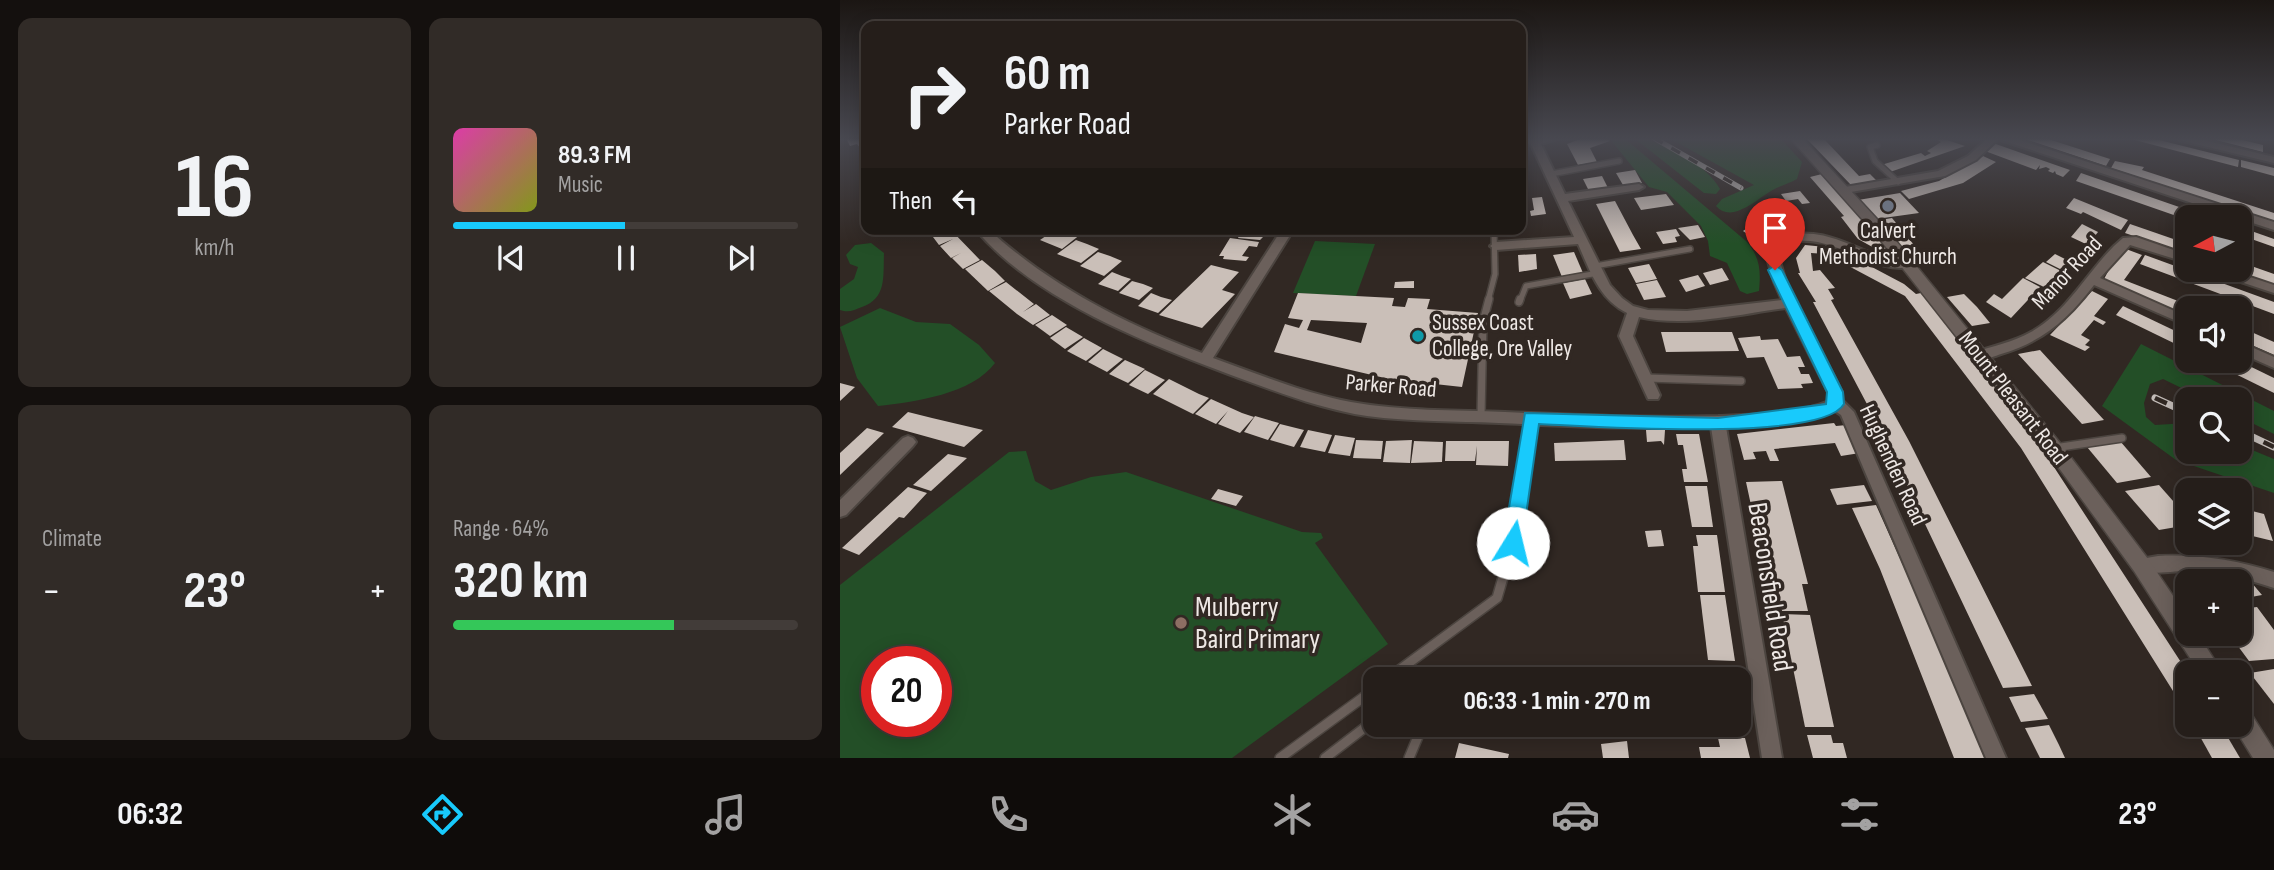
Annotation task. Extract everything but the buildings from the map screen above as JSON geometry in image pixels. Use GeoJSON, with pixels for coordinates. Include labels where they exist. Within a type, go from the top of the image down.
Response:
{"type":"FeatureCollection","features":[{"type":"Feature","properties":{"kind":"street","name":"Mount Pleasant Road"},"geometry":{"type":"LineString","coordinates":[[1829,173],[1908,264],[2054,448],[2141,565],[2203,660]]}},
{"type":"Feature","properties":{"kind":"street"},"geometry":{"type":"LineString","coordinates":[[1845,190],[1942,173]]}},
{"type":"Feature","properties":{"kind":"street"},"geometry":{"type":"LineString","coordinates":[[2112,173],[2274,226]]}},
{"type":"Feature","properties":{"kind":"street"},"geometry":{"type":"LineString","coordinates":[[1551,174],[1612,298],[1634,311],[1666,315],[1790,303]]}},
{"type":"Feature","properties":{"kind":"street"},"geometry":{"type":"LineString","coordinates":[[1563,198],[1639,187]]}},
{"type":"Feature","properties":{"kind":"street","name":"Parker Road"},"geometry":{"type":"LineString","coordinates":[[987,235],[1004,251],[1058,290],[1146,336],[1304,396],[1344,406],[1385,412],[1718,424],[1821,414],[1836,404]]}},
{"type":"Feature","properties":{"kind":"street"},"geometry":{"type":"LineString","coordinates":[[1205,360],[1284,235]]}},
{"type":"Feature","properties":{"kind":"street","name":"Hughenden Road"},"geometry":{"type":"LineString","coordinates":[[1908,264],[1892,264],[1826,237],[1795,236],[1780,244],[1773,258],[1790,303],[1835,392],[1836,404],[1847,412],[1996,758]]}},
{"type":"Feature","properties":{"kind":"street"},"geometry":{"type":"LineString","coordinates":[[1496,246],[1582,240]]}},
{"type":"Feature","properties":{"kind":"street","name":"Manor Road"},"geometry":{"type":"LineString","coordinates":[[1979,355],[2013,348],[2064,313],[2127,241],[2136,241],[2175,254]]}},
{"type":"Feature","properties":{"kind":"street"},"geometry":{"type":"LineString","coordinates":[[2092,279],[2175,317]]}},
{"type":"Feature","properties":{"kind":"street"},"geometry":{"type":"LineString","coordinates":[[2252,282],[2274,289]]}},
{"type":"Feature","properties":{"kind":"street"},"geometry":{"type":"LineString","coordinates":[[1634,311],[1626,336],[1653,395]]}},
{"type":"Feature","properties":{"kind":"street"},"geometry":{"type":"LineString","coordinates":[[2252,353],[2274,363]]}},
{"type":"Feature","properties":{"kind":"street","name":"Beaconsfield Road"},"geometry":{"type":"LineString","coordinates":[[1718,424],[1772,758]]}},
{"type":"Feature","properties":{"kind":"street"},"geometry":{"type":"LineString","coordinates":[[840,510],[908,442]]}},
{"type":"Feature","properties":{"kind":"street"},"geometry":{"type":"LineString","coordinates":[[2141,565],[2189,562],[2240,568],[2274,580]]}},
{"type":"Feature","properties":{"kind":"street"},"geometry":{"type":"LineString","coordinates":[[2252,735],[2266,758]]}},
{"type":"Feature","properties":{"kind":"lane"},"geometry":{"type":"LineString","coordinates":[[1889,173],[1898,182]]}},
{"type":"Feature","properties":{"kind":"lane"},"geometry":{"type":"LineString","coordinates":[[1481,415],[1483,322],[1495,274],[1495,235]]}},
{"type":"Feature","properties":{"kind":"lane"},"geometry":{"type":"LineString","coordinates":[[1519,302],[1526,286],[1690,249]]}},
{"type":"Feature","properties":{"kind":"lane"},"geometry":{"type":"LineString","coordinates":[[1645,378],[1741,380]]}},
{"type":"Feature","properties":{"kind":"lane"},"geometry":{"type":"LineString","coordinates":[[1403,667],[1497,598],[1513,543],[1531,417]]}},
{"type":"Feature","properties":{"kind":"lane"},"geometry":{"type":"LineString","coordinates":[[2054,448],[2122,438]]}},
{"type":"Feature","properties":{"kind":"lane"},"geometry":{"type":"LineString","coordinates":[[1280,758],[1363,697]]}},
{"type":"Feature","properties":{"kind":"lane"},"geometry":{"type":"LineString","coordinates":[[1325,758],[1363,729]]}},
{"type":"Feature","properties":{"kind":"lane"},"geometry":{"type":"LineString","coordinates":[[1409,758],[1418,737]]}},
{"type":"Feature","properties":{"kind":"green space"},"geometry":{"type":"Polygon","coordinates":[[[1638,173],[1666,173],[1746,241],[1758,264],[1759,291],[1747,294],[1740,291],[1727,263],[1710,256],[1708,241],[1701,226],[1667,192],[1649,187],[1638,173]]]}},
{"type":"Feature","properties":{"kind":"green space"},"geometry":{"type":"Polygon","coordinates":[[[1679,173],[1707,173],[1720,189],[1716,194],[1704,193],[1679,173]]]}},
{"type":"Feature","properties":{"kind":"green space"},"geometry":{"type":"Polygon","coordinates":[[[1733,173],[1799,173],[1797,179],[1737,211],[1722,211],[1716,206],[1722,199],[1754,185],[1733,173]]]}},
{"type":"Feature","properties":{"kind":"green space"},"geometry":{"type":"Polygon","coordinates":[[[1315,241],[1375,244],[1356,296],[1293,293],[1315,241]]]}},
{"type":"Feature","properties":{"kind":"green space"},"geometry":{"type":"Polygon","coordinates":[[[871,243],[884,253],[880,292],[862,307],[849,311],[840,310],[840,289],[854,279],[858,267],[850,264],[846,255],[855,245],[871,243]]]}},
{"type":"Feature","properties":{"kind":"green space"},"geometry":{"type":"Polygon","coordinates":[[[880,308],[916,322],[950,324],[979,345],[995,363],[985,374],[972,382],[942,395],[878,406],[857,378],[840,327],[880,308]]]}},
{"type":"Feature","properties":{"kind":"green space"},"geometry":{"type":"Polygon","coordinates":[[[2141,344],[2175,361],[2175,373],[2199,373],[2226,387],[2179,387],[2163,379],[2150,384],[2144,403],[2146,417],[2155,425],[2175,424],[2175,459],[2102,406],[2141,344]]]}},
{"type":"Feature","properties":{"kind":"green space"},"geometry":{"type":"Polygon","coordinates":[[[2252,400],[2274,411],[2274,434],[2252,423],[2252,400]]]}},
{"type":"Feature","properties":{"kind":"green space"},"geometry":{"type":"Polygon","coordinates":[[[2252,450],[2274,459],[2274,493],[2252,486],[2252,478],[2229,478],[2188,464],[2252,464],[2252,450]]]}},
{"type":"Feature","properties":{"kind":"green space","name":"Mulberry Baird Primary"},"geometry":{"type":"Polygon","coordinates":[[[1026,451],[1035,481],[1051,490],[1091,477],[1126,472],[1302,532],[1321,533],[1323,538],[1315,543],[1388,644],[1232,758],[840,758],[840,585],[1009,452],[1026,451]]]}},
{"type":"Feature","properties":{"kind":"railway"},"geometry":{"type":"LineString","coordinates":[[1716,173],[1741,188]]}},
{"type":"Feature","properties":{"kind":"railway"},"geometry":{"type":"LineString","coordinates":[[2155,398],[2175,407]]}},
{"type":"Feature","properties":{"kind":"railway"},"geometry":{"type":"LineString","coordinates":[[2252,437],[2274,447]]}},
{"type":"Feature","properties":{"kind":"place","name":"Calvert Methodist Church"},"geometry":{"type":"Point","coordinates":[1888,206]}},
{"type":"Feature","properties":{"kind":"place","name":"Sussex Coast College, Ore Valley"},"geometry":{"type":"Point","coordinates":[1418,336]}},
{"type":"Feature","properties":{"kind":"place","name":"Mulberry Baird Primary"},"geometry":{"type":"Point","coordinates":[1181,623]}},
{"type":"Feature","properties":{"kind":"route"},"geometry":{"type":"LineString","coordinates":[[1513,543],[1531,417],[1718,424],[1821,414],[1832,409],[1836,404],[1835,392],[1775,270]]}}]}
